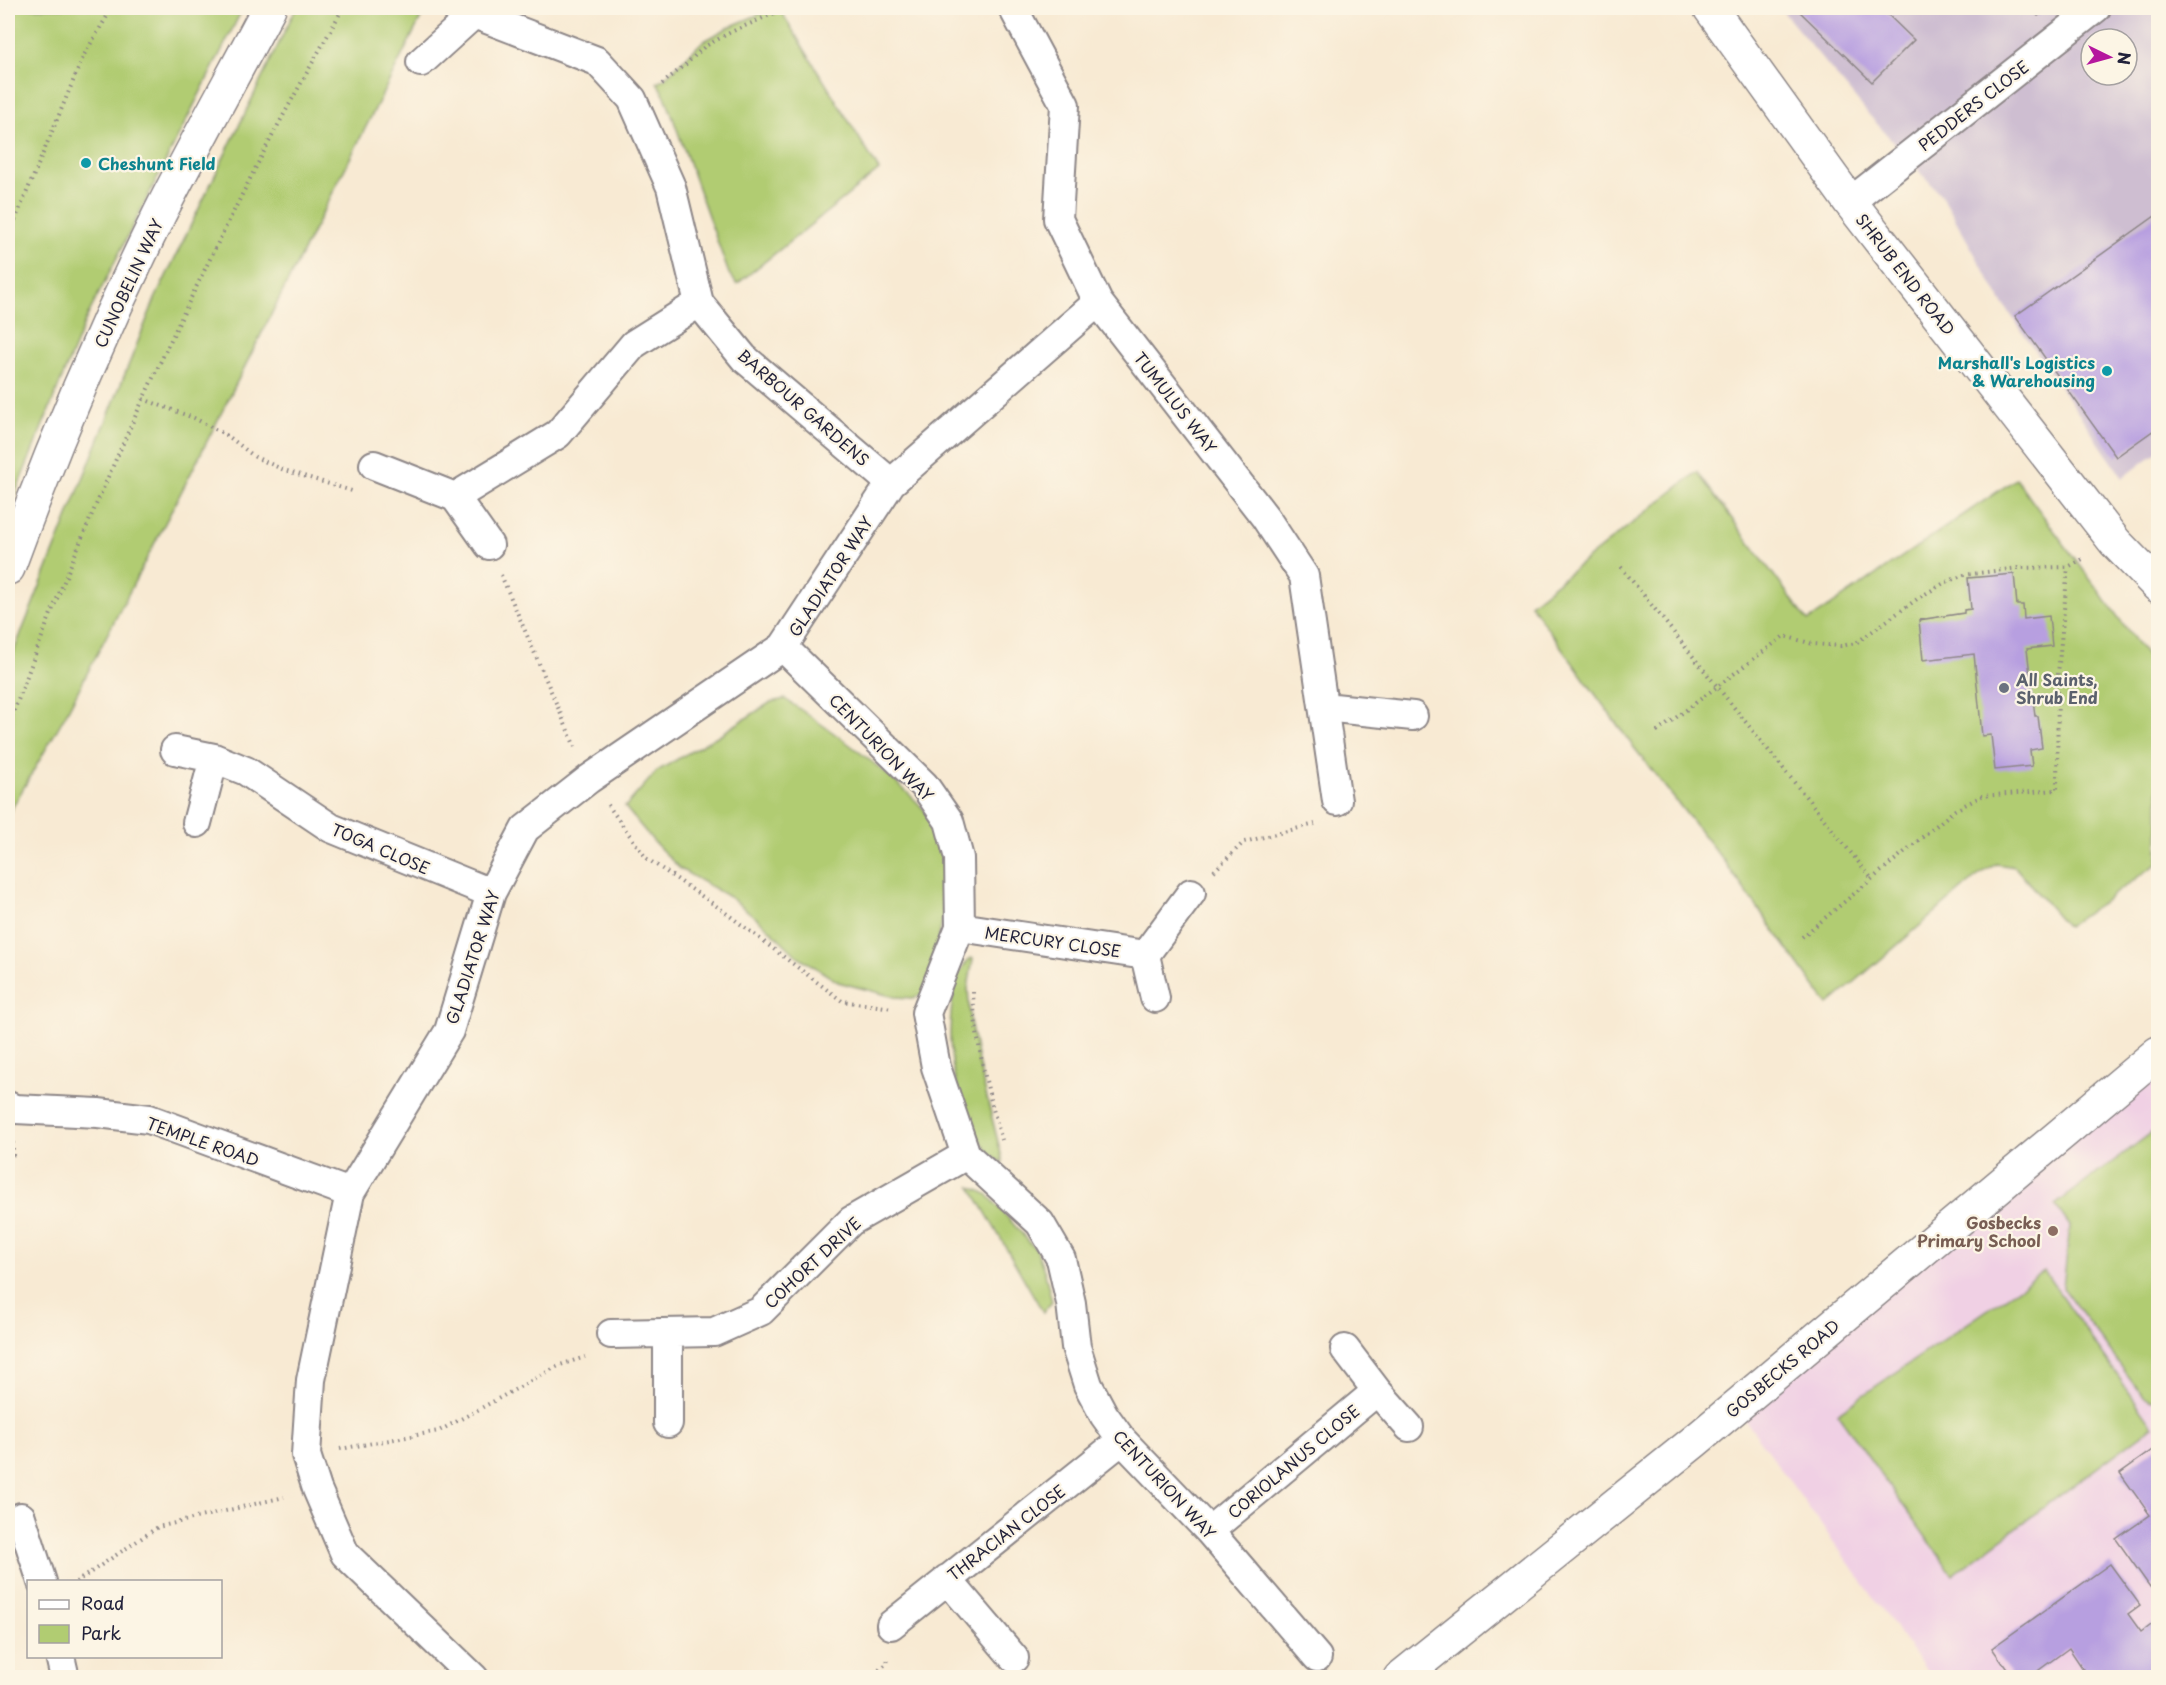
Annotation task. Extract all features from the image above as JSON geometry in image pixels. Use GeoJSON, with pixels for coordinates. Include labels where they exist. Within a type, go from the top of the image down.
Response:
{"type":"FeatureCollection","features":[{"type":"Feature","properties":{"kind":"street","name":"CUNOBELIN WAY"},"geometry":{"type":"LineString","coordinates":[[8,568],[26,518],[83,380],[150,234],[269,8]]}},
{"type":"Feature","properties":{"kind":"street","name":"TUMULUS WAY"},"geometry":{"type":"LineString","coordinates":[[1013,8],[1065,105],[1058,219],[1098,302],[1264,517],[1304,576],[1337,801]]}},
{"type":"Feature","properties":{"kind":"street","name":"SHRUB END ROAD"},"geometry":{"type":"LineString","coordinates":[[1710,8],[1850,202],[2115,542],[2158,586]]}},
{"type":"Feature","properties":{"kind":"street","name":"PEDDERS CLOSE"},"geometry":{"type":"LineString","coordinates":[[1850,202],[2096,8]]}},
{"type":"Feature","properties":{"kind":"street","name":"BARBOUR GARDENS"},"geometry":{"type":"LineString","coordinates":[[421,62],[474,10],[597,61],[633,99],[671,188],[699,303],[744,358],[891,483]]}},
{"type":"Feature","properties":{"kind":"street","name":"GLADIATOR WAY"},"geometry":{"type":"LineString","coordinates":[[474,1677],[345,1554],[317,1489],[306,1455],[311,1380],[350,1193],[448,1030],[491,893],[525,829],[589,778],[783,647],[891,483],[1098,302]]}},
{"type":"Feature","properties":{"kind":"street"},"geometry":{"type":"LineString","coordinates":[[455,497],[558,434],[634,344],[699,303]]}},
{"type":"Feature","properties":{"kind":"street"},"geometry":{"type":"LineString","coordinates":[[374,465],[455,497],[489,545]]}},
{"type":"Feature","properties":{"kind":"street","name":"CENTURION WAY"},"geometry":{"type":"LineString","coordinates":[[783,647],[924,785],[950,821],[959,858],[960,927],[926,1013],[936,1067],[966,1155],[1040,1222],[1060,1259],[1071,1303],[1076,1347],[1088,1385],[1104,1415],[1122,1440],[1209,1531],[1317,1657]]}},
{"type":"Feature","properties":{"kind":"street"},"geometry":{"type":"LineString","coordinates":[[1324,707],[1413,716]]}},
{"type":"Feature","properties":{"kind":"street","name":"TOGA CLOSE"},"geometry":{"type":"LineString","coordinates":[[175,750],[214,758],[246,771],[331,828],[491,893]]}},
{"type":"Feature","properties":{"kind":"street"},"geometry":{"type":"LineString","coordinates":[[197,823],[214,758]]}},
{"type":"Feature","properties":{"kind":"street","name":"MERCURY CLOSE"},"geometry":{"type":"LineString","coordinates":[[1145,955],[1191,894]]}},
{"type":"Feature","properties":{"kind":"street","name":"MERCURY CLOSE"},"geometry":{"type":"LineString","coordinates":[[960,927],[1145,955]]}},
{"type":"Feature","properties":{"kind":"street","name":"MERCURY CLOSE"},"geometry":{"type":"LineString","coordinates":[[1145,955],[1155,998]]}},
{"type":"Feature","properties":{"kind":"street","name":"GOSBECKS ROAD"},"geometry":{"type":"LineString","coordinates":[[1400,1677],[1695,1441],[2158,1053]]}},
{"type":"Feature","properties":{"kind":"street","name":"TEMPLE ROAD"},"geometry":{"type":"LineString","coordinates":[[10,1109],[98,1113],[149,1119],[350,1193]]}},
{"type":"Feature","properties":{"kind":"street","name":"COHORT DRIVE"},"geometry":{"type":"LineString","coordinates":[[611,1334],[714,1332],[760,1311],[851,1221],[966,1155]]}},
{"type":"Feature","properties":{"kind":"street"},"geometry":{"type":"LineString","coordinates":[[668,1333],[669,1423]]}},
{"type":"Feature","properties":{"kind":"street"},"geometry":{"type":"LineString","coordinates":[[1345,1349],[1377,1391],[1409,1427]]}},
{"type":"Feature","properties":{"kind":"street","name":"CORIOLANUS CLOSE"},"geometry":{"type":"LineString","coordinates":[[1209,1531],[1377,1391]]}},
{"type":"Feature","properties":{"kind":"street","name":"THRACIAN CLOSE"},"geometry":{"type":"LineString","coordinates":[[891,1624],[1122,1440]]}},
{"type":"Feature","properties":{"kind":"street"},"geometry":{"type":"LineString","coordinates":[[21,1517],[42,1580]]}},
{"type":"Feature","properties":{"kind":"street"},"geometry":{"type":"LineString","coordinates":[[947,1578],[1014,1658]]}},
{"type":"Feature","properties":{"kind":"street"},"geometry":{"type":"LineString","coordinates":[[60,1658],[64,1677]]}},
{"type":"Feature","properties":{"kind":"path"},"geometry":{"type":"LineString","coordinates":[[8,237],[84,55],[112,8]]}},
{"type":"Feature","properties":{"kind":"path"},"geometry":{"type":"LineString","coordinates":[[8,728],[41,635],[143,399],[254,169],[343,8]]}},
{"type":"Feature","properties":{"kind":"path"},"geometry":{"type":"LineString","coordinates":[[633,99],[662,84],[704,47],[731,32],[786,8]]}},
{"type":"Feature","properties":{"kind":"path"},"geometry":{"type":"LineString","coordinates":[[143,399],[194,418],[228,436],[255,457],[284,470],[358,492],[374,465]]}},
{"type":"Feature","properties":{"kind":"path"},"geometry":{"type":"LineString","coordinates":[[1657,732],[1784,636],[1813,644],[1841,646],[1856,643],[1944,583],[1964,575],[2018,568],[2068,567],[2115,542]]}},
{"type":"Feature","properties":{"kind":"path"},"geometry":{"type":"LineString","coordinates":[[489,545],[589,778],[646,858],[722,910],[842,1001],[926,1013]]}},
{"type":"Feature","properties":{"kind":"path"},"geometry":{"type":"LineString","coordinates":[[1621,567],[1872,879]]}},
{"type":"Feature","properties":{"kind":"path"},"geometry":{"type":"LineString","coordinates":[[1802,937],[1955,810],[1982,796],[2057,790],[2058,675],[2068,567]]}},
{"type":"Feature","properties":{"kind":"path"},"geometry":{"type":"LineString","coordinates":[[1191,894],[1244,842],[1337,819],[1337,801]]}},
{"type":"Feature","properties":{"kind":"path"},"geometry":{"type":"LineString","coordinates":[[974,983],[976,1023],[993,1112],[1002,1141]]}},
{"type":"Feature","properties":{"kind":"path"},"geometry":{"type":"LineString","coordinates":[[8,1159],[13,1155]]}},
{"type":"Feature","properties":{"kind":"path"},"geometry":{"type":"LineString","coordinates":[[306,1455],[440,1431],[560,1365],[608,1350],[611,1334]]}},
{"type":"Feature","properties":{"kind":"path"},"geometry":{"type":"LineString","coordinates":[[78,1580],[158,1527],[317,1489]]}},
{"type":"Feature","properties":{"kind":"shaded area"},"geometry":{"type":"Polygon","coordinates":[[[1780,8],[2158,8],[2158,451],[2123,478],[2002,302],[1942,196],[1870,116],[1780,8]]]}},
{"type":"Feature","properties":{"kind":"shaded area","name":"Gosbecks Primary School"},"geometry":{"type":"Polygon","coordinates":[[[2158,1055],[2158,1677],[1931,1677],[1736,1407],[2158,1055]]]}},
{"type":"Feature","properties":{"kind":"green space","name":"Cheshunt Field"},"geometry":{"type":"Polygon","coordinates":[[[8,8],[243,8],[86,319],[8,511],[8,8]]]}},
{"type":"Feature","properties":{"kind":"green space"},"geometry":{"type":"Polygon","coordinates":[[[296,8],[426,8],[190,475],[66,714],[8,815],[8,666],[155,299],[296,8]]]}},
{"type":"Feature","properties":{"kind":"green space"},"geometry":{"type":"Polygon","coordinates":[[[779,8],[879,170],[737,284],[729,274],[665,96],[657,82],[665,78],[702,42],[729,27],[779,8]]]}},
{"type":"Feature","properties":{"kind":"green space"},"geometry":{"type":"Polygon","coordinates":[[[1697,472],[1808,621],[2016,479],[2158,671],[2158,863],[2067,927],[2015,867],[1996,864],[1975,878],[1828,1005],[1726,864],[1632,745],[1530,604],[1697,472]]]}},
{"type":"Feature","properties":{"kind":"green space"},"geometry":{"type":"Polygon","coordinates":[[[785,699],[888,775],[929,816],[942,842],[948,868],[944,915],[925,993],[914,998],[895,997],[838,982],[796,955],[765,925],[731,898],[680,869],[625,807],[657,771],[771,702],[785,699]]]}},
{"type":"Feature","properties":{"kind":"green space"},"geometry":{"type":"Polygon","coordinates":[[[970,958],[973,959],[968,988],[970,1020],[1003,1162],[990,1154],[971,1125],[958,1092],[951,1057],[950,1022],[955,981],[970,958]]]}},
{"type":"Feature","properties":{"kind":"green space"},"geometry":{"type":"Polygon","coordinates":[[[2158,1128],[2158,1402],[2143,1396],[2063,1288],[2070,1226],[2055,1205],[2158,1128]]]}},
{"type":"Feature","properties":{"kind":"green space"},"geometry":{"type":"Polygon","coordinates":[[[971,1187],[987,1194],[1037,1251],[1052,1302],[1043,1312],[971,1187]]]}},
{"type":"Feature","properties":{"kind":"green space"},"geometry":{"type":"Polygon","coordinates":[[[2044,1271],[2153,1426],[1953,1575],[1837,1413],[2044,1271]]]}},
{"type":"Feature","properties":{"kind":"building"},"geometry":{"type":"Polygon","coordinates":[[[1796,8],[1881,8],[1914,40],[1872,82],[1796,8]]]}},
{"type":"Feature","properties":{"kind":"building"},"geometry":{"type":"Polygon","coordinates":[[[2032,8],[2050,8],[2038,16],[2032,8]]]}},
{"type":"Feature","properties":{"kind":"building","name":"Marshall's Logistics & Warehousing"},"geometry":{"type":"Polygon","coordinates":[[[2158,214],[2158,427],[2116,457],[2015,316],[2158,214]]]}},
{"type":"Feature","properties":{"kind":"building","name":"All Saints, Shrub End"},"geometry":{"type":"Polygon","coordinates":[[[2014,574],[2017,605],[2023,605],[2024,619],[2049,616],[2052,646],[2027,649],[2035,716],[2038,716],[2042,748],[2030,750],[2032,766],[1995,770],[1991,735],[1982,736],[1974,654],[1923,660],[1919,620],[1964,613],[1964,610],[1971,609],[1968,578],[2014,574]]]}},
{"type":"Feature","properties":{"kind":"building"},"geometry":{"type":"Polygon","coordinates":[[[2158,1446],[2158,1582],[2150,1587],[2116,1539],[2150,1515],[2120,1473],[2158,1446]]]}},
{"type":"Feature","properties":{"kind":"building"},"geometry":{"type":"Polygon","coordinates":[[[2110,1564],[2140,1605],[2128,1614],[2141,1632],[2158,1619],[2158,1678],[2089,1678],[2069,1648],[2028,1678],[2013,1678],[1992,1648],[2110,1564]]]}},
{"type":"Feature","properties":{"kind":"place","name":"Cheshunt Field"},"geometry":{"type":"Point","coordinates":[86,163]}},
{"type":"Feature","properties":{"kind":"place","name":"Marshall's Logistics & Warehousing"},"geometry":{"type":"Point","coordinates":[2107,371]}},
{"type":"Feature","properties":{"kind":"place","name":"All Saints, Shrub End"},"geometry":{"type":"Point","coordinates":[2004,688]}},
{"type":"Feature","properties":{"kind":"place","name":"Gosbecks Primary School"},"geometry":{"type":"Point","coordinates":[2053,1231]}}]}
